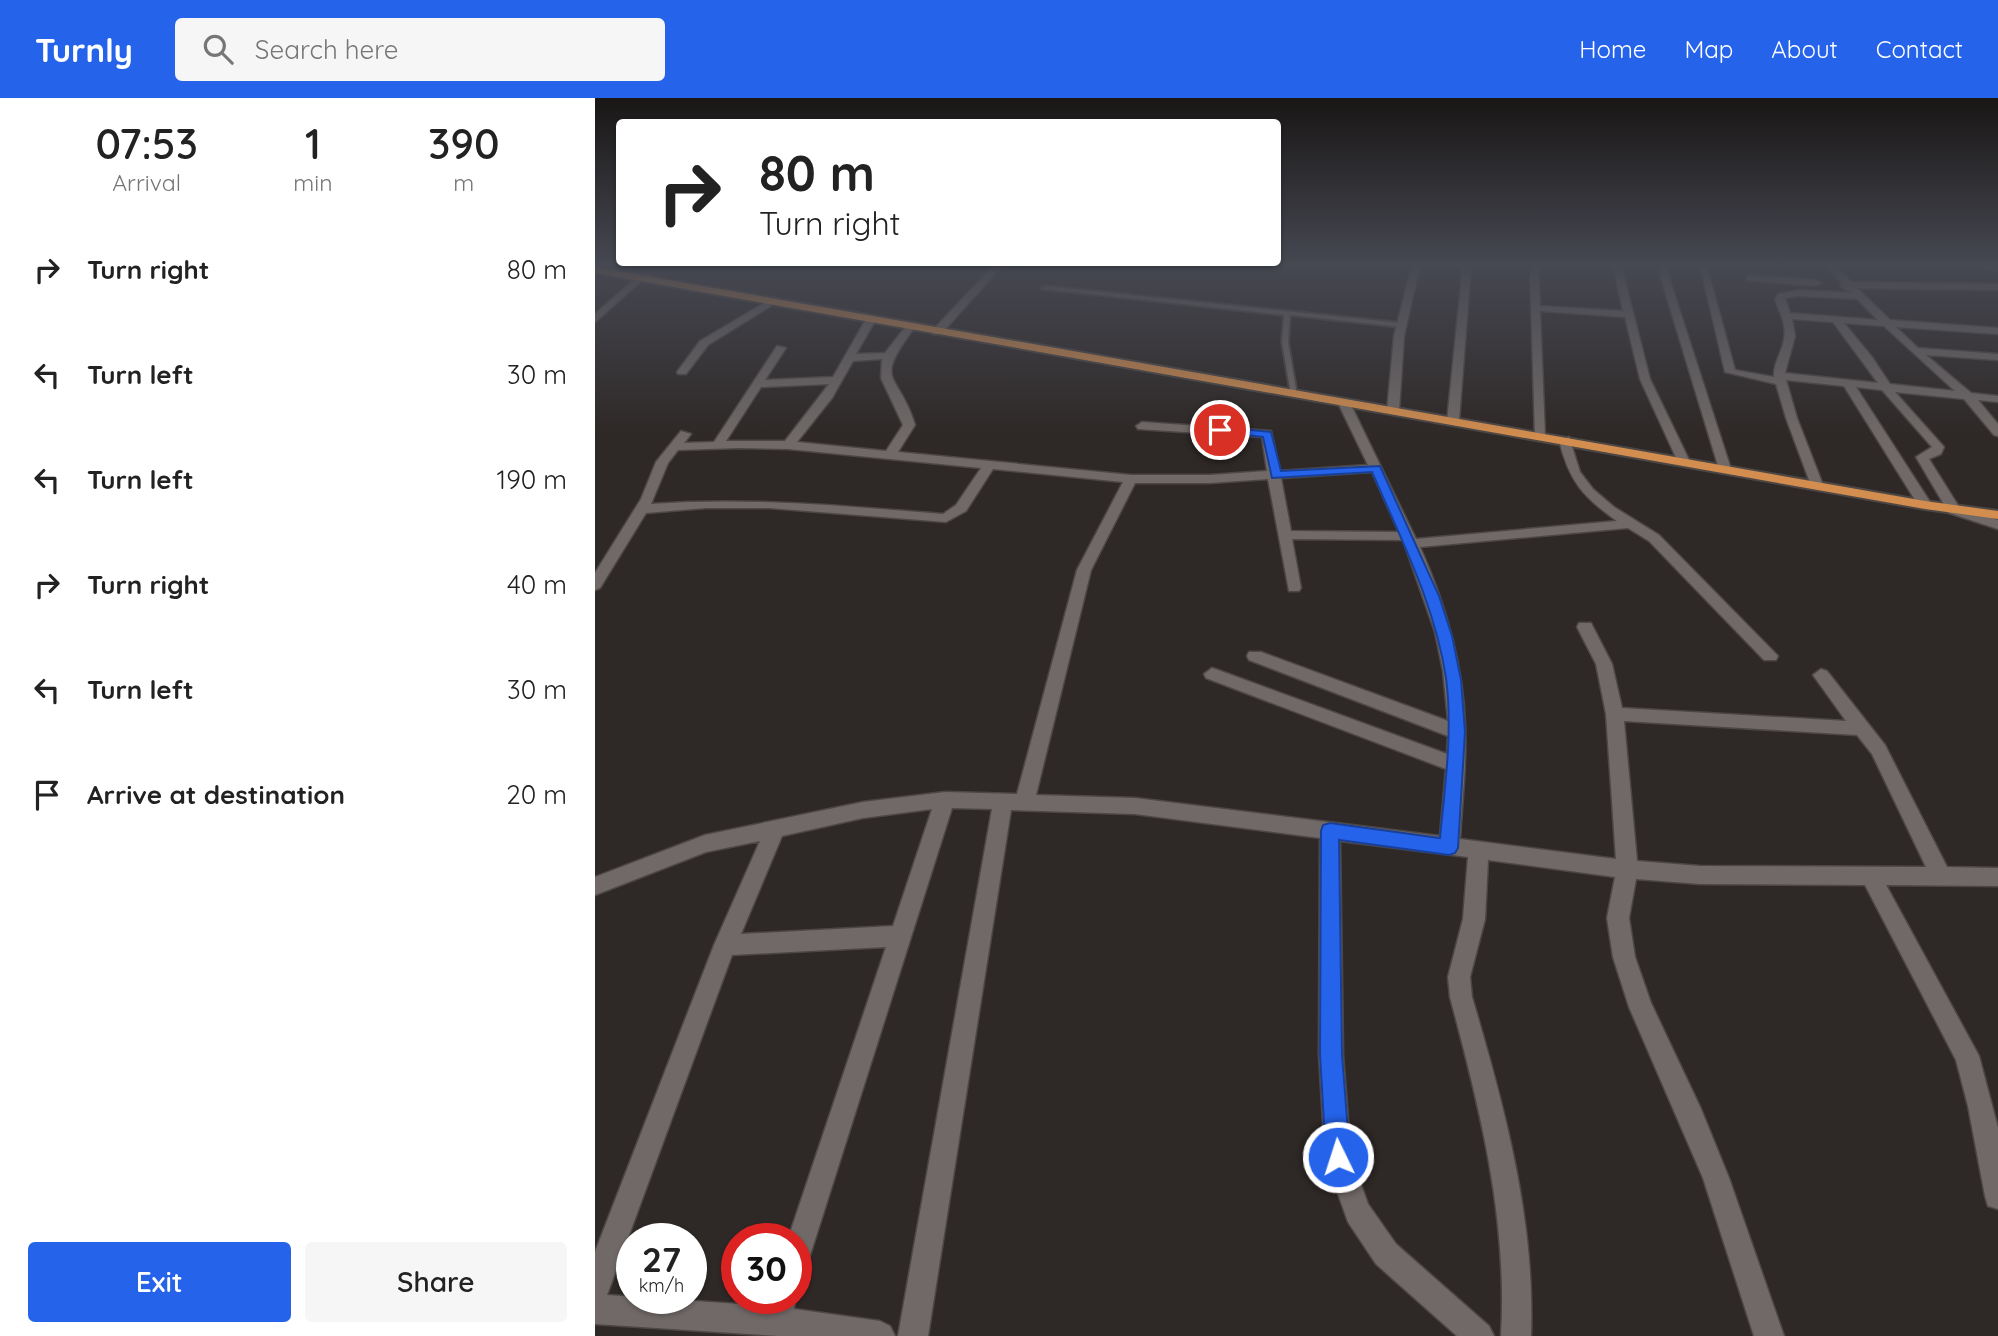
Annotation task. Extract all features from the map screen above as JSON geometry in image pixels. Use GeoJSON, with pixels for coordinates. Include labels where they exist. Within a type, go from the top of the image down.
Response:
{"type":"FeatureCollection","features":[{"type":"Feature","properties":{"kind":"highway"},"geometry":{"type":"LineString","coordinates":[[882,323],[1954,510],[1998,515]]}},
{"type":"Feature","properties":{"kind":"street"},"geometry":{"type":"LineString","coordinates":[[682,372],[705,343],[738,323]]}},
{"type":"Feature","properties":{"kind":"street"},"geometry":{"type":"LineString","coordinates":[[788,444],[817,412],[869,323]]}},
{"type":"Feature","properties":{"kind":"street"},"geometry":{"type":"LineString","coordinates":[[937,331],[945,323]]}},
{"type":"Feature","properties":{"kind":"street"},"geometry":{"type":"LineString","coordinates":[[1453,421],[1462,323]]}},
{"type":"Feature","properties":{"kind":"street"},"geometry":{"type":"LineString","coordinates":[[1535,323],[1539,436]]}},
{"type":"Feature","properties":{"kind":"street"},"geometry":{"type":"LineString","coordinates":[[1632,323],[1645,379],[1685,462]]}},
{"type":"Feature","properties":{"kind":"street"},"geometry":{"type":"LineString","coordinates":[[1679,323],[1725,469]]}},
{"type":"Feature","properties":{"kind":"street"},"geometry":{"type":"LineString","coordinates":[[1717,323],[1730,372],[1998,399]]}},
{"type":"Feature","properties":{"kind":"street"},"geometry":{"type":"LineString","coordinates":[[1788,323],[1790,339],[1779,360],[1781,379],[1792,418],[1817,485]]}},
{"type":"Feature","properties":{"kind":"street"},"geometry":{"type":"LineString","coordinates":[[1837,323],[1868,359],[1887,388],[1938,447],[1937,451],[1922,457],[1954,510],[1998,525]]}},
{"type":"Feature","properties":{"kind":"street"},"geometry":{"type":"LineString","coordinates":[[1867,323],[1998,331]]}},
{"type":"Feature","properties":{"kind":"street"},"geometry":{"type":"LineString","coordinates":[[1888,324],[1969,397],[1998,432]]}},
{"type":"Feature","properties":{"kind":"street"},"geometry":{"type":"LineString","coordinates":[[1393,411],[1401,325]]}},
{"type":"Feature","properties":{"kind":"street"},"geometry":{"type":"LineString","coordinates":[[891,453],[909,425],[907,415],[886,381],[885,364],[910,327]]}},
{"type":"Feature","properties":{"kind":"street"},"geometry":{"type":"LineString","coordinates":[[717,444],[781,348]]}},
{"type":"Feature","properties":{"kind":"street"},"geometry":{"type":"LineString","coordinates":[[1915,351],[1998,357]]}},
{"type":"Feature","properties":{"kind":"street"},"geometry":{"type":"LineString","coordinates":[[848,358],[888,356]]}},
{"type":"Feature","properties":{"kind":"street"},"geometry":{"type":"LineString","coordinates":[[759,384],[835,380]]}},
{"type":"Feature","properties":{"kind":"street"},"geometry":{"type":"LineString","coordinates":[[1848,384],[1925,505]]}},
{"type":"Feature","properties":{"kind":"street"},"geometry":{"type":"LineString","coordinates":[[1344,403],[1408,540],[1432,596],[1445,636],[1454,680],[1457,732],[1449,848]]}},
{"type":"Feature","properties":{"kind":"street"},"geometry":{"type":"LineString","coordinates":[[1142,426],[1267,434],[1294,588]]}},
{"type":"Feature","properties":{"kind":"street"},"geometry":{"type":"LineString","coordinates":[[595,585],[653,489],[662,462],[685,434]]}},
{"type":"Feature","properties":{"kind":"street"},"geometry":{"type":"LineString","coordinates":[[1565,440],[1580,483],[1631,524],[1654,538],[1770,656]]}},
{"type":"Feature","properties":{"kind":"street"},"geometry":{"type":"LineString","coordinates":[[674,447],[788,444],[1131,479],[1276,475],[1376,468]]}},
{"type":"Feature","properties":{"kind":"street"},"geometry":{"type":"LineString","coordinates":[[641,509],[706,504],[769,504],[946,518],[961,508],[989,465]]}},
{"type":"Feature","properties":{"kind":"street"},"geometry":{"type":"LineString","coordinates":[[913,1336],[1014,800],[1084,570],[1131,479]]}},
{"type":"Feature","properties":{"kind":"street"},"geometry":{"type":"LineString","coordinates":[[1286,535],[1408,540],[1631,524]]}},
{"type":"Feature","properties":{"kind":"street"},"geometry":{"type":"LineString","coordinates":[[1585,627],[1604,664],[1615,714],[1627,869],[1618,918],[1624,957],[1641,1007],[1692,1118],[1716,1178],[1769,1336]]}},
{"type":"Feature","properties":{"kind":"street"},"geometry":{"type":"LineString","coordinates":[[1255,656],[1457,732]]}},
{"type":"Feature","properties":{"kind":"street"},"geometry":{"type":"LineString","coordinates":[[1212,674],[1454,764]]}},
{"type":"Feature","properties":{"kind":"street"},"geometry":{"type":"LineString","coordinates":[[1821,675],[1879,750],[1941,876]]}},
{"type":"Feature","properties":{"kind":"street"},"geometry":{"type":"LineString","coordinates":[[1615,714],[1860,727]]}},
{"type":"Feature","properties":{"kind":"street"},"geometry":{"type":"LineString","coordinates":[[808,1223],[945,800]]}},
{"type":"Feature","properties":{"kind":"street"},"geometry":{"type":"LineString","coordinates":[[595,886],[705,844],[863,810],[945,800],[1014,800],[1135,806],[1449,848],[1700,875],[1998,878]]}},
{"type":"Feature","properties":{"kind":"street"},"geometry":{"type":"LineString","coordinates":[[595,1289],[725,945],[775,828]]}},
{"type":"Feature","properties":{"kind":"street"},"geometry":{"type":"LineString","coordinates":[[1330,831],[1331,1055],[1338,1157],[1358,1212],[1386,1254],[1479,1336]]}},
{"type":"Feature","properties":{"kind":"street"},"geometry":{"type":"LineString","coordinates":[[1478,851],[1476,898],[1459,977],[1461,997],[1509,1187],[1519,1289],[1516,1336]]}},
{"type":"Feature","properties":{"kind":"street"},"geometry":{"type":"LineString","coordinates":[[1871,877],[1967,1056],[1981,1106],[1998,1196]]}},
{"type":"Feature","properties":{"kind":"street"},"geometry":{"type":"LineString","coordinates":[[725,945],[902,936]]}},
{"type":"Feature","properties":{"kind":"street"},"geometry":{"type":"LineString","coordinates":[[595,1309],[721,1310]]}},
{"type":"Feature","properties":{"kind":"street"},"geometry":{"type":"LineString","coordinates":[[789,1314],[836,1333],[880,1336]]}},
{"type":"Feature","properties":{"kind":"lane"},"geometry":{"type":"LineString","coordinates":[[1286,323],[1285,342],[1294,395]]}},
{"type":"Feature","properties":{"kind":"lane"},"geometry":{"type":"LineString","coordinates":[[1380,323],[1401,325]]}},
{"type":"Feature","properties":{"kind":"route"},"geometry":{"type":"LineString","coordinates":[[1220,430],[1267,434],[1276,475],[1376,468],[1432,596],[1445,636],[1454,680],[1457,732],[1449,848],[1330,831],[1331,1055],[1338,1157]]}}]}
